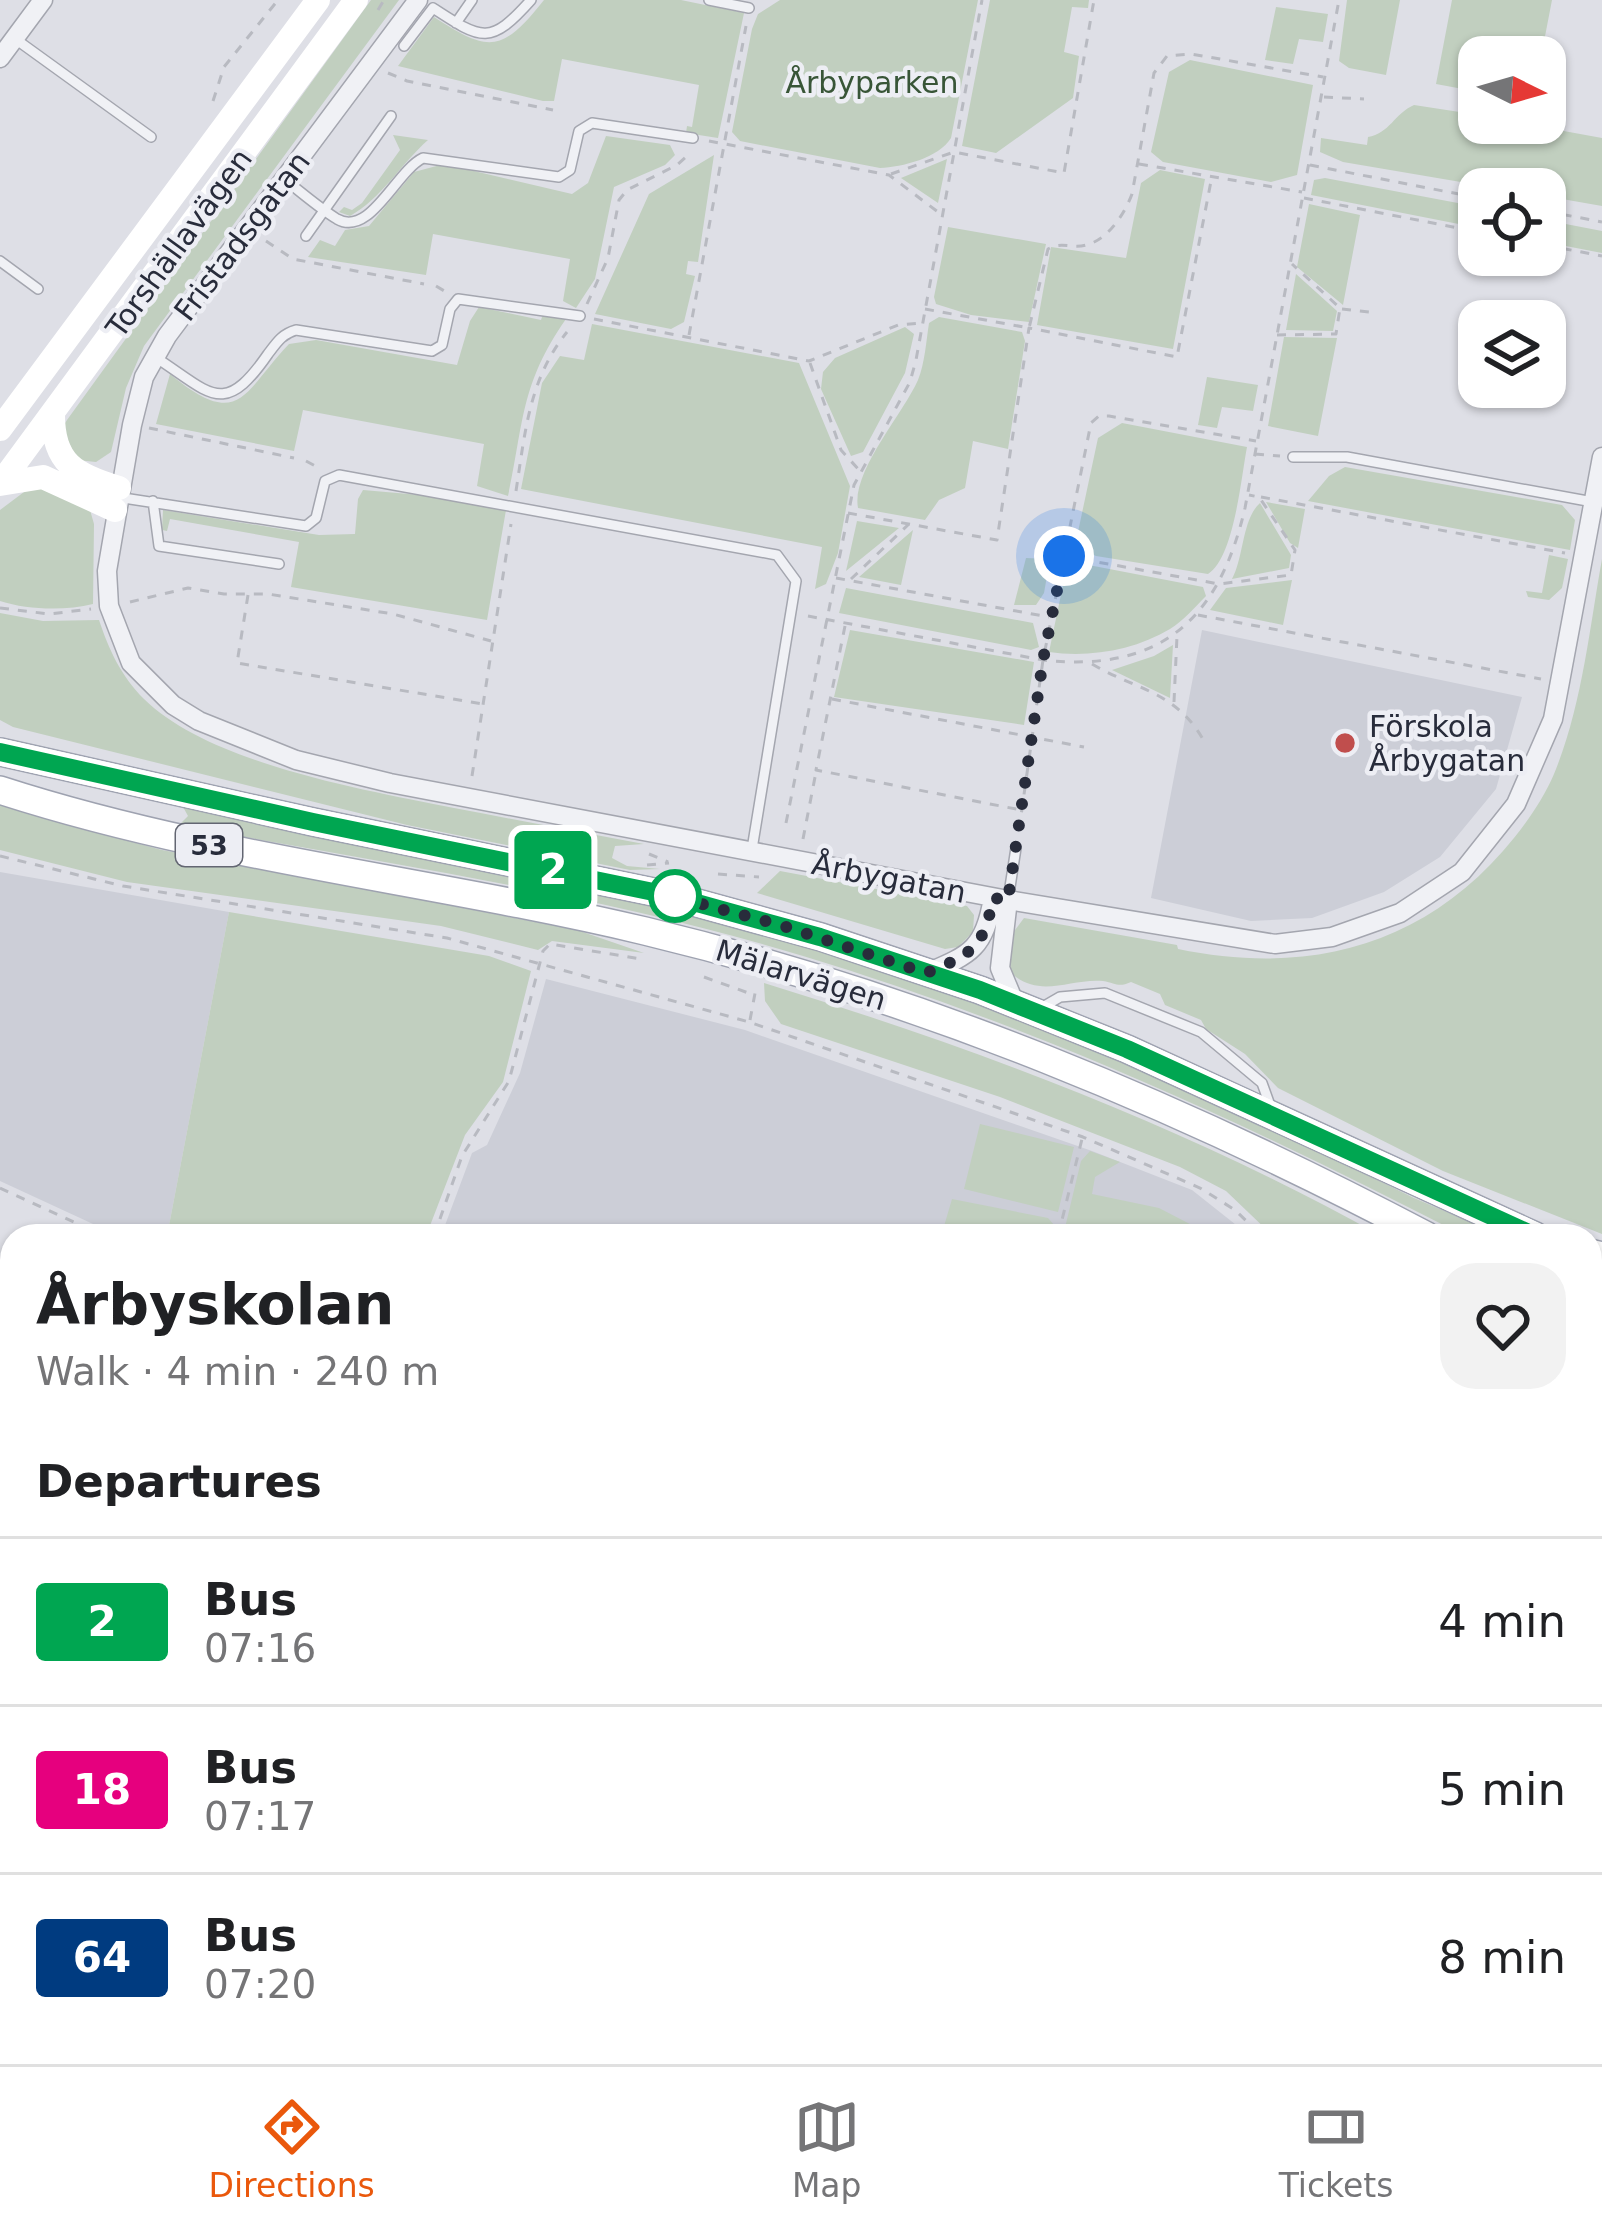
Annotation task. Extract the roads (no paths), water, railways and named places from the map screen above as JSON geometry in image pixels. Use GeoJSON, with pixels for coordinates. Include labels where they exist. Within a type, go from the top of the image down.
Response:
{"type":"FeatureCollection","features":[{"type":"Feature","properties":{"kind":"main road","name":"Torshällavägen"},"geometry":{"type":"LineString","coordinates":[[0,429],[318,0]]}},
{"type":"Feature","properties":{"kind":"main road","name":"Torshällavägen"},"geometry":{"type":"LineString","coordinates":[[0,484],[356,0]]}},
{"type":"Feature","properties":{"kind":"main road"},"geometry":{"type":"LineString","coordinates":[[53,415],[58,454],[117,498]]}},
{"type":"Feature","properties":{"kind":"main road"},"geometry":{"type":"LineString","coordinates":[[0,484],[43,477],[117,498]]}},
{"type":"Feature","properties":{"kind":"main road","name":"53"},"geometry":{"type":"LineString","coordinates":[[0,734],[42,760]]}},
{"type":"Feature","properties":{"kind":"main road","name":"Mälarvägen"},"geometry":{"type":"LineString","coordinates":[[0,752],[668,895],[780,925],[1024,1008],[1273,1113],[1509,1224]]}},
{"type":"Feature","properties":{"kind":"main road","name":"Mälarvägen"},"geometry":{"type":"LineString","coordinates":[[0,790],[115,826],[642,931],[843,986],[1120,1087],[1404,1224]]}},
{"type":"Feature","properties":{"kind":"street"},"geometry":{"type":"LineString","coordinates":[[0,58],[43,0]]}},
{"type":"Feature","properties":{"kind":"street","name":"Fristadsgatan"},"geometry":{"type":"LineString","coordinates":[[117,498],[144,377],[155,357],[418,0]]}},
{"type":"Feature","properties":{"kind":"street","name":"Årbygatan"},"geometry":{"type":"LineString","coordinates":[[117,498],[107,571],[109,606],[131,663],[173,705],[200,721],[296,760],[469,798],[1000,899],[1275,944],[1332,937],[1400,913],[1462,872],[1516,804],[1546,741],[1561,683],[1602,457]]}},
{"type":"Feature","properties":{"kind":"street"},"geometry":{"type":"LineString","coordinates":[[926,973],[967,956],[982,940],[1000,899]]}},
{"type":"Feature","properties":{"kind":"street"},"geometry":{"type":"LineString","coordinates":[[1000,899],[1000,968],[1024,1008]]}},
{"type":"Feature","properties":{"kind":"lane"},"geometry":{"type":"LineString","coordinates":[[456,23],[472,0]]}},
{"type":"Feature","properties":{"kind":"lane"},"geometry":{"type":"LineString","coordinates":[[404,46],[433,8],[471,33],[498,33],[531,0]]}},
{"type":"Feature","properties":{"kind":"lane"},"geometry":{"type":"LineString","coordinates":[[710,0],[749,8]]}},
{"type":"Feature","properties":{"kind":"lane"},"geometry":{"type":"LineString","coordinates":[[14,38],[151,137]]}},
{"type":"Feature","properties":{"kind":"lane"},"geometry":{"type":"LineString","coordinates":[[306,236],[391,116]]}},
{"type":"Feature","properties":{"kind":"lane"},"geometry":{"type":"LineString","coordinates":[[284,179],[344,222],[360,222],[404,172],[423,158],[559,177],[570,170],[579,131],[592,124],[693,138]]}},
{"type":"Feature","properties":{"kind":"lane"},"geometry":{"type":"LineString","coordinates":[[0,261],[38,289]]}},
{"type":"Feature","properties":{"kind":"lane"},"geometry":{"type":"LineString","coordinates":[[155,357],[208,391],[224,394],[248,383],[277,341],[296,330],[432,351],[442,345],[450,309],[458,299],[580,316]]}},
{"type":"Feature","properties":{"kind":"lane"},"geometry":{"type":"LineString","coordinates":[[1294,457],[1347,457],[1593,502]]}},
{"type":"Feature","properties":{"kind":"lane"},"geometry":{"type":"LineString","coordinates":[[117,498],[306,526],[316,518],[325,481],[339,475],[777,555],[796,580],[752,852]]}},
{"type":"Feature","properties":{"kind":"lane"},"geometry":{"type":"LineString","coordinates":[[153,502],[159,546],[279,565]]}},
{"type":"Feature","properties":{"kind":"lane"},"geometry":{"type":"LineString","coordinates":[[1000,899],[1016,848]]}},
{"type":"Feature","properties":{"kind":"lane"},"geometry":{"type":"LineString","coordinates":[[1024,1008],[1060,997],[1105,993],[1201,1032],[1262,1083],[1273,1113]]}},
{"type":"Feature","properties":{"kind":"place","name":"Förskola Årbygatan"},"geometry":{"type":"Point","coordinates":[1345,743]}},
{"type":"Feature","properties":{"kind":"park label","name":"Årbyparken"},"geometry":{"type":"Point","coordinates":[872,82]}}]}
